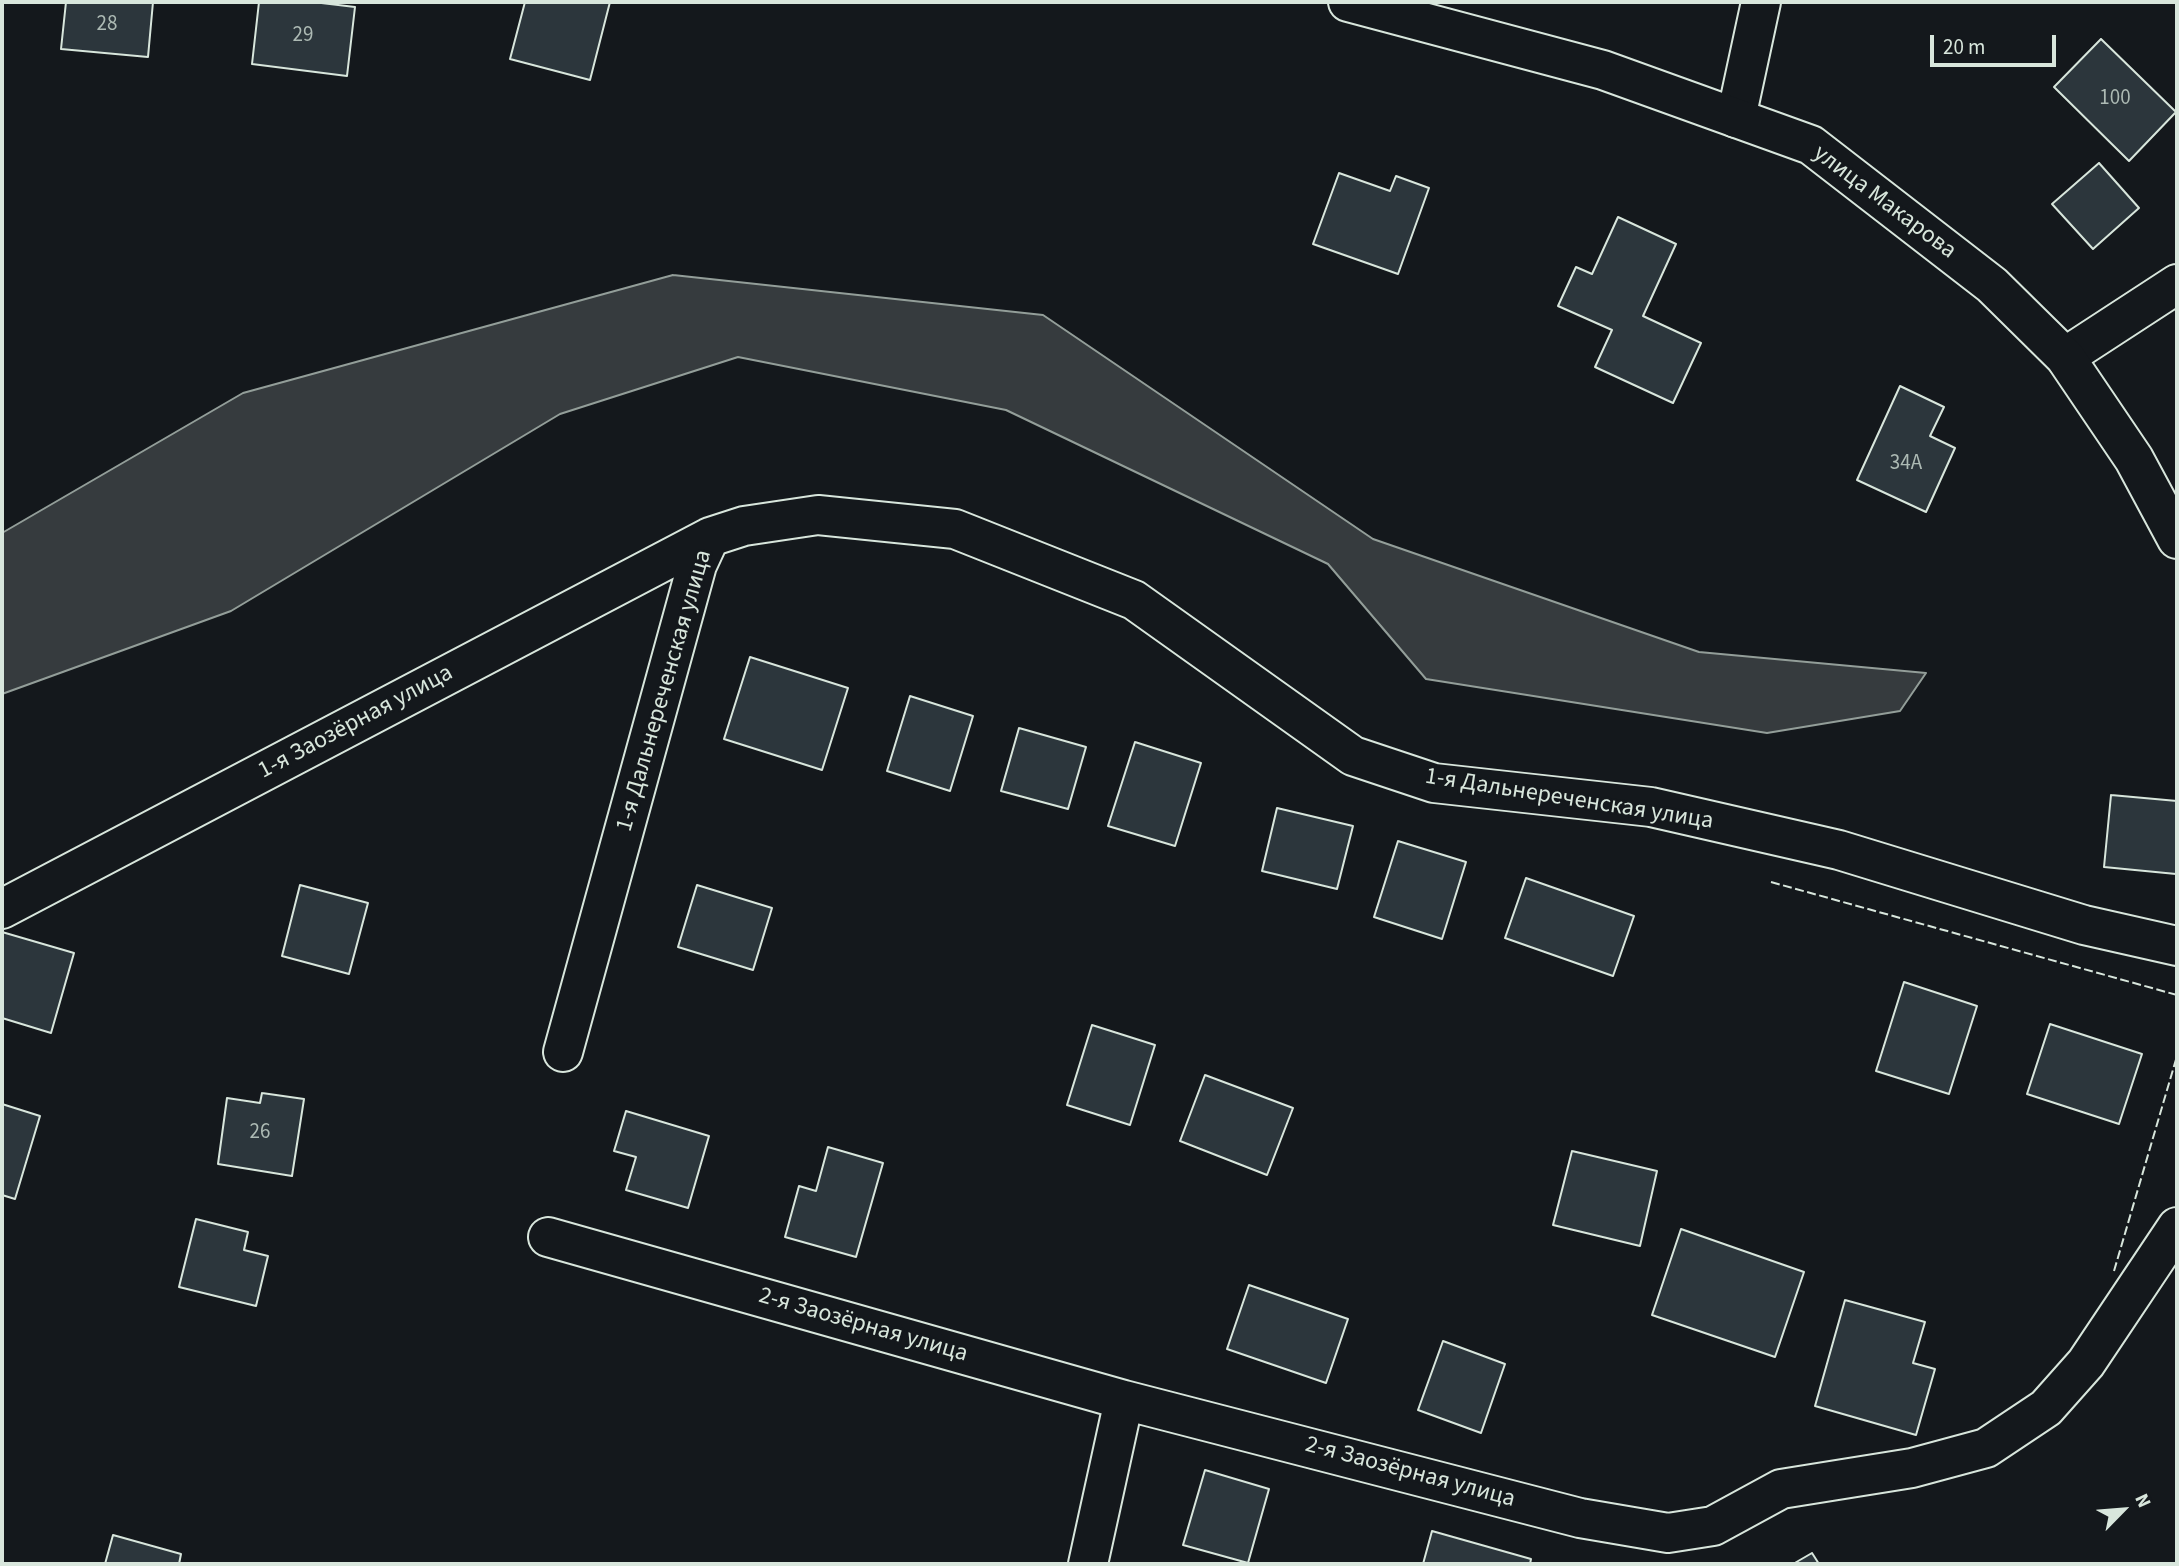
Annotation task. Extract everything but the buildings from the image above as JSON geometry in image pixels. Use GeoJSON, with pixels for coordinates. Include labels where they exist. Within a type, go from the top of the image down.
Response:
{"type":"FeatureCollection","features":[{"type":"Feature","properties":{"kind":"street","name":"улица Макарова"},"geometry":{"type":"LineString","coordinates":[[1348,2],[1603,70],[1811,145],[1992,285],[2064,357],[2134,459],[2177,539]]}},
{"type":"Feature","properties":{"kind":"street"},"geometry":{"type":"LineString","coordinates":[[1736,118],[1761,2]]}},
{"type":"Feature","properties":{"kind":"street"},"geometry":{"type":"LineString","coordinates":[[2064,357],[2177,284]]}},
{"type":"Feature","properties":{"kind":"street","name":"1-я Дальнереченская улица"},"geometry":{"type":"LineString","coordinates":[[563,1052],[697,565],[710,537],[744,526],[818,515],[955,529],[1134,600],[1353,756],[1434,783],[1651,807],[1839,850],[2084,925],[2177,946]]}},
{"type":"Feature","properties":{"kind":"street","name":"1-я Заозёрная улица"},"geometry":{"type":"LineString","coordinates":[[2,909],[710,537]]}},
{"type":"Feature","properties":{"kind":"street","name":"2-я Заозёрная улица"},"geometry":{"type":"LineString","coordinates":[[548,1237],[1124,1400],[1580,1518],[1668,1533],[1713,1526],[1782,1489],[1912,1468],[1986,1448],[2046,1408],[2086,1363],[2177,1227]]}},
{"type":"Feature","properties":{"kind":"street"},"geometry":{"type":"LineString","coordinates":[[1087,1564],[1124,1400]]}},
{"type":"Feature","properties":{"kind":"shaded area"},"geometry":{"type":"Polygon","coordinates":[[[673,275],[1043,315],[1373,539],[1699,652],[1926,673],[1900,711],[1767,733],[1426,679],[1328,564],[1006,410],[738,357],[560,414],[231,611],[2,694],[2,533],[243,393],[673,275]]]}},
{"type":"Feature","properties":{"kind":"fence"},"geometry":{"type":"LineString","coordinates":[[1771,882],[2177,995]]}},
{"type":"Feature","properties":{"kind":"fence"},"geometry":{"type":"LineString","coordinates":[[2114,1271],[2177,1056]]}}]}
